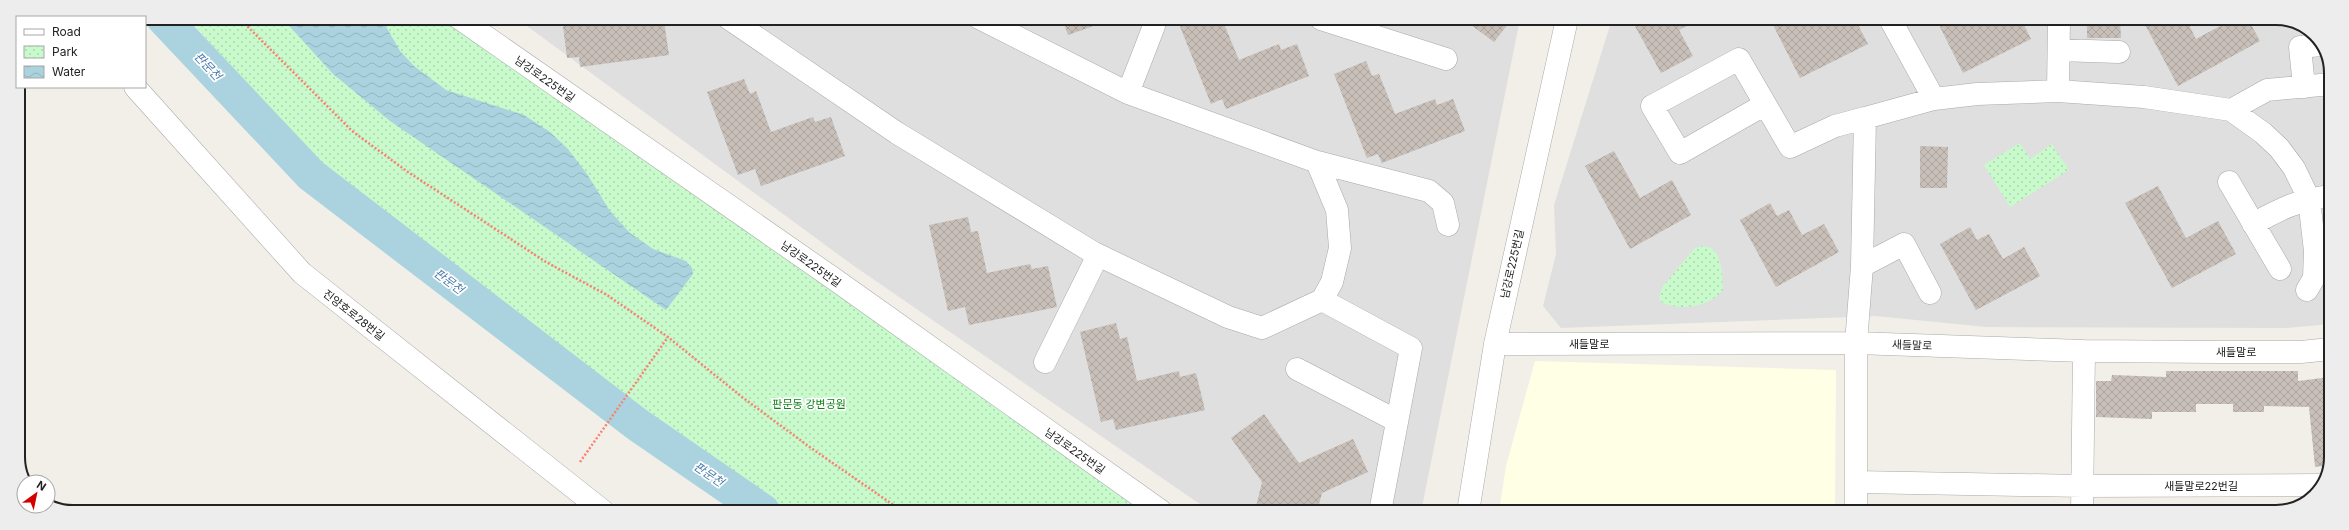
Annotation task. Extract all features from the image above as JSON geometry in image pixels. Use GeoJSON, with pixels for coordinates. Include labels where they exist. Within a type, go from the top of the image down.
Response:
{"type":"FeatureCollection","features":[{"type":"Feature","properties":{"kind":"street","name":"남강로225번길"},"geometry":{"type":"LineString","coordinates":[[469,25],[837,281],[1153,505]]}},
{"type":"Feature","properties":{"kind":"street"},"geometry":{"type":"LineString","coordinates":[[738,25],[897,133],[1098,255],[1228,317],[1262,328],[1322,300],[1332,282],[1340,248],[1337,210],[1317,162]]}},
{"type":"Feature","properties":{"kind":"street"},"geometry":{"type":"LineString","coordinates":[[993,25],[1128,93],[1317,162],[1429,191],[1443,203],[1448,225]]}},
{"type":"Feature","properties":{"kind":"street"},"geometry":{"type":"LineString","coordinates":[[1340,25],[1446,59]]}},
{"type":"Feature","properties":{"kind":"street","name":"남강로225번길"},"geometry":{"type":"LineString","coordinates":[[1469,505],[1494,344],[1566,25]]}},
{"type":"Feature","properties":{"kind":"street"},"geometry":{"type":"LineString","coordinates":[[1893,25],[1934,100]]}},
{"type":"Feature","properties":{"kind":"street"},"geometry":{"type":"LineString","coordinates":[[2058,91],[2060,25]]}},
{"type":"Feature","properties":{"kind":"street"},"geometry":{"type":"LineString","coordinates":[[1128,93],[1154,26]]}},
{"type":"Feature","properties":{"kind":"street"},"geometry":{"type":"LineString","coordinates":[[2304,87],[2300,47],[2316,46]]}},
{"type":"Feature","properties":{"kind":"street"},"geometry":{"type":"LineString","coordinates":[[2059,50],[2119,52]]}},
{"type":"Feature","properties":{"kind":"street"},"geometry":{"type":"LineString","coordinates":[[1764,105],[1680,153],[1652,106],[1739,59],[1764,105],[1790,147],[1835,126],[1934,100],[1977,94],[2058,91],[2144,97],[2231,110],[2263,133],[2279,148],[2294,168],[2309,199],[2315,251],[2314,278],[2307,290]]}},
{"type":"Feature","properties":{"kind":"street"},"geometry":{"type":"LineString","coordinates":[[2231,110],[2267,90],[2324,85]]}},
{"type":"Feature","properties":{"kind":"street","name":"진양호로28번길"},"geometry":{"type":"LineString","coordinates":[[136,88],[302,274],[595,505]]}},
{"type":"Feature","properties":{"kind":"street"},"geometry":{"type":"LineString","coordinates":[[1856,505],[1856,343],[1862,266],[1865,118]]}},
{"type":"Feature","properties":{"kind":"street"},"geometry":{"type":"LineString","coordinates":[[2229,182],[2280,269]]}},
{"type":"Feature","properties":{"kind":"street"},"geometry":{"type":"LineString","coordinates":[[2253,224],[2286,206],[2309,199],[2324,197]]}},
{"type":"Feature","properties":{"kind":"street"},"geometry":{"type":"LineString","coordinates":[[1862,266],[1904,244],[1930,293]]}},
{"type":"Feature","properties":{"kind":"street"},"geometry":{"type":"LineString","coordinates":[[1045,362],[1098,255]]}},
{"type":"Feature","properties":{"kind":"street"},"geometry":{"type":"LineString","coordinates":[[1322,300],[1412,348],[1381,505]]}},
{"type":"Feature","properties":{"kind":"street","name":"새들말로"},"geometry":{"type":"LineString","coordinates":[[1494,344],[1856,343],[2084,351],[2301,352],[2324,350]]}},
{"type":"Feature","properties":{"kind":"street"},"geometry":{"type":"LineString","coordinates":[[2082,505],[2084,351]]}},
{"type":"Feature","properties":{"kind":"street"},"geometry":{"type":"LineString","coordinates":[[1297,369],[1397,421]]}},
{"type":"Feature","properties":{"kind":"street","name":"새들말로22번길"},"geometry":{"type":"LineString","coordinates":[[1856,482],[2083,486],[2315,485]]}},
{"type":"Feature","properties":{"kind":"path"},"geometry":{"type":"LineString","coordinates":[[246,25],[352,132],[408,172],[546,262],[607,295],[668,337],[804,444],[893,505]]}},
{"type":"Feature","properties":{"kind":"path"},"geometry":{"type":"LineString","coordinates":[[580,462],[668,337]]}},
{"type":"Feature","properties":{"kind":"shaded area"},"geometry":{"type":"Polygon","coordinates":[[[526,25],[1519,25],[1422,505],[1201,505],[854,266],[526,25]]]}},
{"type":"Feature","properties":{"kind":"shaded area"},"geometry":{"type":"Polygon","coordinates":[[[1610,25],[2276,25],[2285,26],[2300,31],[2305,35],[2316,46],[2323,64],[2324,325],[2287,328],[1987,327],[1875,316],[1561,328],[1543,306],[1556,254],[1554,205],[1610,25]]]}},
{"type":"Feature","properties":{"kind":"shaded area"},"geometry":{"type":"Polygon","coordinates":[[[1535,361],[1836,370],[1835,505],[1500,505],[1506,466],[1535,361]]]}},
{"type":"Feature","properties":{"kind":"green space","name":"판문동 강변공원"},"geometry":{"type":"Polygon","coordinates":[[[194,25],[456,25],[1138,505],[767,505],[365,216],[194,25]]]}},
{"type":"Feature","properties":{"kind":"green space"},"geometry":{"type":"Polygon","coordinates":[[[2020,143],[2030,159],[2052,144],[2069,170],[2010,207],[1984,165],[2020,143]]]}},
{"type":"Feature","properties":{"kind":"green space"},"geometry":{"type":"Polygon","coordinates":[[[1702,246],[1709,247],[1718,256],[1721,268],[1723,290],[1718,296],[1710,301],[1693,306],[1674,306],[1659,300],[1662,287],[1695,248],[1702,246]]]}},
{"type":"Feature","properties":{"kind":"water"},"geometry":{"type":"Polygon","coordinates":[[[288,25],[385,25],[400,51],[414,66],[446,90],[524,115],[550,132],[568,149],[587,174],[610,211],[630,233],[653,249],[686,261],[692,268],[693,274],[666,310],[390,121],[333,74],[288,25]]]}},
{"type":"Feature","properties":{"kind":"building"},"geometry":{"type":"Polygon","coordinates":[[[563,25],[665,25],[669,55],[580,67],[579,57],[567,58],[563,25]]]}},
{"type":"Feature","properties":{"kind":"building"},"geometry":{"type":"Polygon","coordinates":[[[1064,25],[1097,25],[1068,35],[1064,25]]]}},
{"type":"Feature","properties":{"kind":"building"},"geometry":{"type":"Polygon","coordinates":[[[1179,25],[1224,25],[1239,60],[1279,44],[1281,50],[1297,44],[1309,76],[1226,109],[1222,99],[1211,104],[1179,25]]]}},
{"type":"Feature","properties":{"kind":"building"},"geometry":{"type":"Polygon","coordinates":[[[1471,25],[1507,25],[1494,42],[1471,25]]]}},
{"type":"Feature","properties":{"kind":"building"},"geometry":{"type":"Polygon","coordinates":[[[1634,25],[1689,25],[1679,30],[1693,56],[1661,73],[1634,25]]]}},
{"type":"Feature","properties":{"kind":"building"},"geometry":{"type":"Polygon","coordinates":[[[1773,25],[1858,25],[1868,44],[1800,78],[1773,25]]]}},
{"type":"Feature","properties":{"kind":"building"},"geometry":{"type":"Polygon","coordinates":[[[1939,25],[2024,25],[2031,39],[1963,73],[1939,25]]]}},
{"type":"Feature","properties":{"kind":"building"},"geometry":{"type":"Polygon","coordinates":[[[2087,25],[2120,25],[2121,38],[2087,38],[2087,25]]]}},
{"type":"Feature","properties":{"kind":"building"},"geometry":{"type":"Polygon","coordinates":[[[2145,25],[2189,25],[2196,39],[2222,25],[2251,25],[2260,41],[2178,86],[2145,25]]]}},
{"type":"Feature","properties":{"kind":"building"},"geometry":{"type":"Polygon","coordinates":[[[1366,61],[1372,76],[1379,74],[1395,114],[1435,99],[1437,105],[1453,99],[1465,131],[1382,163],[1378,154],[1367,158],[1334,74],[1366,61]]]}},
{"type":"Feature","properties":{"kind":"building"},"geometry":{"type":"Polygon","coordinates":[[[744,79],[750,94],[756,91],[771,132],[813,117],[815,122],[831,117],[845,156],[761,186],[755,169],[738,175],[707,92],[744,79]]]}},
{"type":"Feature","properties":{"kind":"building"},"geometry":{"type":"Polygon","coordinates":[[[1920,146],[1948,147],[1947,188],[1920,188],[1920,146]]]}},
{"type":"Feature","properties":{"kind":"building"},"geometry":{"type":"Polygon","coordinates":[[[1614,151],[1640,198],[1672,180],[1691,215],[1630,249],[1585,166],[1614,151]]]}},
{"type":"Feature","properties":{"kind":"building"},"geometry":{"type":"Polygon","coordinates":[[[2158,186],[2186,238],[2218,221],[2236,254],[2172,288],[2125,203],[2158,186]]]}},
{"type":"Feature","properties":{"kind":"building"},"geometry":{"type":"Polygon","coordinates":[[[1770,203],[1777,216],[1789,210],[1802,235],[1824,224],[1839,252],[1776,287],[1740,220],[1770,203]]]}},
{"type":"Feature","properties":{"kind":"building"},"geometry":{"type":"Polygon","coordinates":[[[968,217],[971,232],[978,231],[987,273],[1030,264],[1032,269],[1048,266],[1057,307],[969,325],[965,307],[948,311],[929,225],[968,217]]]}},
{"type":"Feature","properties":{"kind":"building"},"geometry":{"type":"Polygon","coordinates":[[[1970,227],[1977,240],[1989,234],[2003,259],[2024,247],[2040,276],[1976,310],[1940,244],[1970,227]]]}},
{"type":"Feature","properties":{"kind":"building"},"geometry":{"type":"Polygon","coordinates":[[[1116,323],[1120,339],[1127,337],[1137,381],[1179,371],[1180,377],[1196,373],[1205,410],[1116,430],[1113,419],[1101,422],[1080,332],[1116,323]]]}},
{"type":"Feature","properties":{"kind":"building"},"geometry":{"type":"Polygon","coordinates":[[[2166,371],[2298,371],[2298,381],[2324,378],[2323,466],[2315,467],[2309,407],[2264,406],[2264,412],[2233,412],[2233,404],[2196,404],[2196,412],[2152,412],[2152,419],[2096,417],[2096,381],[2111,381],[2112,375],[2166,377],[2166,371]]]}},
{"type":"Feature","properties":{"kind":"building"},"geometry":{"type":"Polygon","coordinates":[[[1264,414],[1299,463],[1353,439],[1368,472],[1322,493],[1319,505],[1256,505],[1262,482],[1231,438],[1264,414]]]}},
{"type":"Feature","properties":{"kind":"waterway","name":"판문천"},"geometry":{"type":"LineString","coordinates":[[170,25],[311,175],[638,425],[754,505]]}}]}
